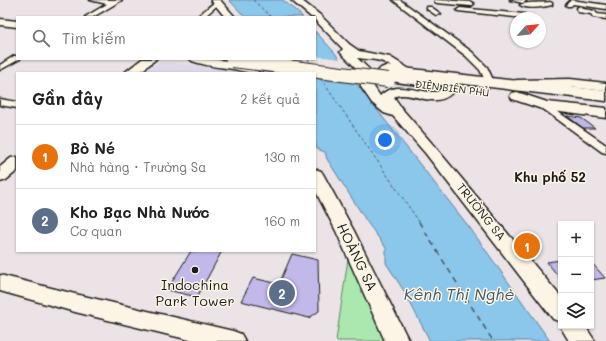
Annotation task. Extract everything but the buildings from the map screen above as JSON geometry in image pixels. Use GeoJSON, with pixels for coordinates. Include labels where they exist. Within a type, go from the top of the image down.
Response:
{"type":"FeatureCollection","features":[{"type":"Feature","properties":{"kind":"highway","name":"ĐIỆN BIÊN PHỦ"},"geometry":{"type":"LineString","coordinates":[[390,72],[456,83],[514,90]]}},
{"type":"Feature","properties":{"kind":"highway","name":"ĐIỆN BIÊN PHỦ"},"geometry":{"type":"LineString","coordinates":[[456,83],[490,82],[543,97],[606,96]]}},
{"type":"Feature","properties":{"kind":"highway","name":"ĐIỆN BIÊN PHỦ"},"geometry":{"type":"LineString","coordinates":[[543,97],[563,96],[606,102]]}},
{"type":"Feature","properties":{"kind":"main road"},"geometry":{"type":"LineString","coordinates":[[0,16],[16,18]]}},
{"type":"Feature","properties":{"kind":"main road"},"geometry":{"type":"LineString","coordinates":[[0,22],[16,24]]}},
{"type":"Feature","properties":{"kind":"main road"},"geometry":{"type":"LineString","coordinates":[[132,72],[149,60]]}},
{"type":"Feature","properties":{"kind":"main road"},"geometry":{"type":"LineString","coordinates":[[243,60],[390,72]]}},
{"type":"Feature","properties":{"kind":"main road"},"geometry":{"type":"LineString","coordinates":[[264,60],[390,72]]}},
{"type":"Feature","properties":{"kind":"main road"},"geometry":{"type":"LineString","coordinates":[[300,60],[390,72]]}},
{"type":"Feature","properties":{"kind":"main road","name":"ĐIỆN BIÊN PHỦ"},"geometry":{"type":"LineString","coordinates":[[514,90],[570,83],[606,87]]}},
{"type":"Feature","properties":{"kind":"main road","name":"ĐIỆN BIÊN PHỦ"},"geometry":{"type":"LineString","coordinates":[[543,97],[568,88],[606,92]]}},
{"type":"Feature","properties":{"kind":"main road","name":"ĐIỆN BIÊN PHỦ"},"geometry":{"type":"LineString","coordinates":[[543,97],[606,106]]}},
{"type":"Feature","properties":{"kind":"main road","name":"ĐIỆN BIÊN PHỦ"},"geometry":{"type":"LineString","coordinates":[[543,97],[606,113]]}},
{"type":"Feature","properties":{"kind":"main road"},"geometry":{"type":"LineString","coordinates":[[0,176],[16,163]]}},
{"type":"Feature","properties":{"kind":"street"},"geometry":{"type":"LineString","coordinates":[[93,0],[116,1]]}},
{"type":"Feature","properties":{"kind":"street"},"geometry":{"type":"LineString","coordinates":[[296,0],[316,16]]}},
{"type":"Feature","properties":{"kind":"street"},"geometry":{"type":"LineString","coordinates":[[396,0],[469,54],[484,69],[490,82]]}},
{"type":"Feature","properties":{"kind":"street"},"geometry":{"type":"LineString","coordinates":[[513,0],[535,6],[550,4]]}},
{"type":"Feature","properties":{"kind":"street"},"geometry":{"type":"LineString","coordinates":[[90,16],[116,1]]}},
{"type":"Feature","properties":{"kind":"street"},"geometry":{"type":"LineString","coordinates":[[201,16],[216,1],[229,16]]}},
{"type":"Feature","properties":{"kind":"street"},"geometry":{"type":"LineString","coordinates":[[437,1],[477,2],[478,12]]}},
{"type":"Feature","properties":{"kind":"street"},"geometry":{"type":"LineString","coordinates":[[569,5],[571,2],[606,7]]}},
{"type":"Feature","properties":{"kind":"street"},"geometry":{"type":"LineString","coordinates":[[429,8],[438,14]]}},
{"type":"Feature","properties":{"kind":"street"},"geometry":{"type":"LineString","coordinates":[[580,8],[580,11],[593,12],[594,16],[606,17]]}},
{"type":"Feature","properties":{"kind":"street"},"geometry":{"type":"LineString","coordinates":[[460,10],[510,15]]}},
{"type":"Feature","properties":{"kind":"street"},"geometry":{"type":"LineString","coordinates":[[316,16],[339,40],[356,54],[390,72]]}},
{"type":"Feature","properties":{"kind":"street"},"geometry":{"type":"LineString","coordinates":[[339,40],[341,47],[364,70],[365,80],[380,97],[398,91],[436,96],[445,94],[456,83]]}},
{"type":"Feature","properties":{"kind":"street"},"geometry":{"type":"LineString","coordinates":[[0,68],[16,59]]}},
{"type":"Feature","properties":{"kind":"street"},"geometry":{"type":"LineString","coordinates":[[200,60],[244,69],[251,72]]}},
{"type":"Feature","properties":{"kind":"street"},"geometry":{"type":"LineString","coordinates":[[260,60],[263,72]]}},
{"type":"Feature","properties":{"kind":"street","name":"TRƯỜNG SA"},"geometry":{"type":"LineString","coordinates":[[380,97],[398,113],[431,150],[558,309]]}},
{"type":"Feature","properties":{"kind":"street"},"geometry":{"type":"LineString","coordinates":[[543,97],[606,150]]}},
{"type":"Feature","properties":{"kind":"street"},"geometry":{"type":"LineString","coordinates":[[0,102],[16,105]]}},
{"type":"Feature","properties":{"kind":"street","name":"HOÀNG SA"},"geometry":{"type":"LineString","coordinates":[[317,183],[345,231],[397,341]]}},
{"type":"Feature","properties":{"kind":"street"},"geometry":{"type":"LineString","coordinates":[[0,283],[75,303],[233,341]]}},
{"type":"Feature","properties":{"kind":"street"},"geometry":{"type":"LineString","coordinates":[[573,329],[583,341]]}},
{"type":"Feature","properties":{"kind":"shaded area"},"geometry":{"type":"Polygon","coordinates":[[[160,63],[174,63],[247,70],[248,72],[142,72],[149,67],[160,63]]]}},
{"type":"Feature","properties":{"kind":"green space"},"geometry":{"type":"Polygon","coordinates":[[[349,252],[387,341],[336,341],[349,252]]]}},
{"type":"Feature","properties":{"kind":"water"},"geometry":{"type":"Polygon","coordinates":[[[229,0],[283,0],[302,16],[244,16],[229,0]]]}},
{"type":"Feature","properties":{"kind":"water","name":"Kênh Thị Nghè"},"geometry":{"type":"Polygon","coordinates":[[[316,32],[335,53],[355,82],[470,228],[550,341],[430,341],[404,291],[386,263],[386,248],[367,222],[327,159],[325,152],[317,149],[316,72],[274,71],[316,60],[316,32]]]}},
{"type":"Feature","properties":{"kind":"pier"},"geometry":{"type":"Polygon","coordinates":[[[316,56],[341,59],[357,81],[272,60],[316,60],[316,56]]]}},
{"type":"Feature","properties":{"kind":"ferry route"},"geometry":{"type":"LineString","coordinates":[[253,0],[270,16]]}},
{"type":"Feature","properties":{"kind":"ferry route"},"geometry":{"type":"LineString","coordinates":[[321,79],[420,223]]}},
{"type":"Feature","properties":{"kind":"ferry route"},"geometry":{"type":"LineString","coordinates":[[419,222],[493,341]]}},
{"type":"Feature","properties":{"kind":"place","name":"Bò Né"},"geometry":{"type":"Point","coordinates":[527,246]}},
{"type":"Feature","properties":{"kind":"place","name":"Indochina Park Tower"},"geometry":{"type":"Point","coordinates":[195,270]}},
{"type":"Feature","properties":{"kind":"place","name":"Kho Bạc Nhà Nước"},"geometry":{"type":"Point","coordinates":[282,293]}},
{"type":"Feature","properties":{"kind":"district","name":"Khu phố 52"},"geometry":{"type":"Point","coordinates":[550,177]}}]}
